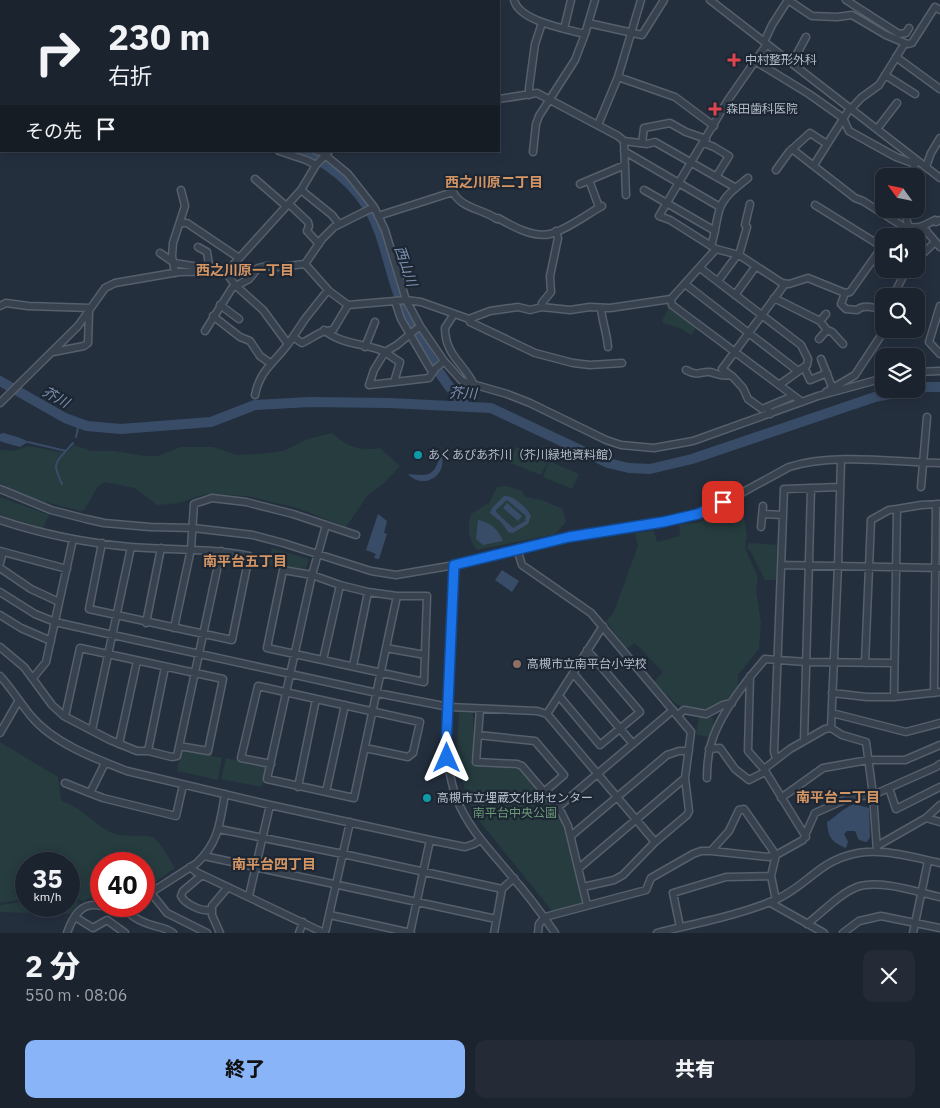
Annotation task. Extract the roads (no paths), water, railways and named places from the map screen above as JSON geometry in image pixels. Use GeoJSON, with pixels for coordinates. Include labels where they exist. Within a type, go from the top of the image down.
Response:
{"type":"FeatureCollection","features":[{"type":"Feature","properties":{"kind":"street"},"geometry":{"type":"LineString","coordinates":[[514,0],[515,5],[520,10],[542,22],[585,34]]}},
{"type":"Feature","properties":{"kind":"street"},"geometry":{"type":"LineString","coordinates":[[564,29],[572,0]]}},
{"type":"Feature","properties":{"kind":"street"},"geometry":{"type":"LineString","coordinates":[[533,152],[536,124],[539,116],[575,60],[595,0]]}},
{"type":"Feature","properties":{"kind":"street"},"geometry":{"type":"LineString","coordinates":[[598,125],[609,103],[618,77],[641,0]]}},
{"type":"Feature","properties":{"kind":"street"},"geometry":{"type":"LineString","coordinates":[[710,0],[877,129],[916,162]]}},
{"type":"Feature","properties":{"kind":"street"},"geometry":{"type":"LineString","coordinates":[[785,284],[738,255],[714,248],[670,220],[659,216],[728,100],[766,43],[772,25],[788,0],[812,16],[836,17],[852,15],[886,35],[908,44],[912,43],[936,7],[940,10]]}},
{"type":"Feature","properties":{"kind":"street"},"geometry":{"type":"LineString","coordinates":[[846,0],[899,34],[906,33],[910,28]]}},
{"type":"Feature","properties":{"kind":"street"},"geometry":{"type":"LineString","coordinates":[[588,23],[642,35],[662,1]]}},
{"type":"Feature","properties":{"kind":"street"},"geometry":{"type":"LineString","coordinates":[[530,94],[533,59],[542,22]]}},
{"type":"Feature","properties":{"kind":"street"},"geometry":{"type":"LineString","coordinates":[[792,63],[806,37]]}},
{"type":"Feature","properties":{"kind":"street"},"geometry":{"type":"LineString","coordinates":[[814,165],[850,108],[879,85],[904,43]]}},
{"type":"Feature","properties":{"kind":"street"},"geometry":{"type":"LineString","coordinates":[[896,57],[940,89]]}},
{"type":"Feature","properties":{"kind":"street"},"geometry":{"type":"LineString","coordinates":[[755,61],[809,94],[843,118],[849,131],[896,157],[916,162],[926,167],[940,178]]}},
{"type":"Feature","properties":{"kind":"street"},"geometry":{"type":"LineString","coordinates":[[885,76],[915,94]]}},
{"type":"Feature","properties":{"kind":"street"},"geometry":{"type":"LineString","coordinates":[[618,77],[675,97],[714,126]]}},
{"type":"Feature","properties":{"kind":"street"},"geometry":{"type":"LineString","coordinates":[[500,99],[537,93],[624,141],[655,142],[736,188]]}},
{"type":"Feature","properties":{"kind":"street"},"geometry":{"type":"LineString","coordinates":[[877,129],[897,103]]}},
{"type":"Feature","properties":{"kind":"street"},"geometry":{"type":"LineString","coordinates":[[642,143],[644,128],[670,123],[705,141],[728,156],[716,177]]}},
{"type":"Feature","properties":{"kind":"street"},"geometry":{"type":"LineString","coordinates":[[776,170],[789,150],[810,133],[827,144]]}},
{"type":"Feature","properties":{"kind":"street"},"geometry":{"type":"LineString","coordinates":[[926,167],[931,153],[940,138]]}},
{"type":"Feature","properties":{"kind":"street"},"geometry":{"type":"LineString","coordinates":[[624,141],[626,195]]}},
{"type":"Feature","properties":{"kind":"street"},"geometry":{"type":"LineString","coordinates":[[789,150],[814,165],[855,198],[863,200],[906,226],[922,226],[935,220],[936,222],[940,220]]}},
{"type":"Feature","properties":{"kind":"street"},"geometry":{"type":"LineString","coordinates":[[624,151],[720,208]]}},
{"type":"Feature","properties":{"kind":"street"},"geometry":{"type":"LineString","coordinates":[[282,152],[317,164]]}},
{"type":"Feature","properties":{"kind":"street"},"geometry":{"type":"LineString","coordinates":[[0,403],[78,326],[105,288],[115,283],[175,273],[225,270],[239,258],[288,205],[327,153],[348,174],[370,209],[378,216],[385,230],[405,300],[442,362],[462,381],[530,403],[606,440],[621,445],[654,448],[693,441],[768,410],[793,396]]}},
{"type":"Feature","properties":{"kind":"street"},"geometry":{"type":"LineString","coordinates":[[914,168],[916,162]]}},
{"type":"Feature","properties":{"kind":"street"},"geometry":{"type":"LineString","coordinates":[[580,184],[625,165]]}},
{"type":"Feature","properties":{"kind":"street"},"geometry":{"type":"LineString","coordinates":[[469,319],[490,311],[518,307],[534,310],[542,307],[570,310],[590,307],[610,308],[671,299],[700,268],[714,248],[720,208],[726,198],[748,178]]}},
{"type":"Feature","properties":{"kind":"street"},"geometry":{"type":"LineString","coordinates":[[255,179],[308,222],[310,226],[307,231],[319,244]]}},
{"type":"Feature","properties":{"kind":"street"},"geometry":{"type":"LineString","coordinates":[[378,216],[453,192],[461,203],[481,210],[514,227],[536,234],[549,234],[601,206],[589,180]]}},
{"type":"Feature","properties":{"kind":"street"},"geometry":{"type":"LineString","coordinates":[[175,273],[173,243],[185,206],[181,190]]}},
{"type":"Feature","properties":{"kind":"street"},"geometry":{"type":"LineString","coordinates":[[301,190],[332,215],[339,224]]}},
{"type":"Feature","properties":{"kind":"street"},"geometry":{"type":"LineString","coordinates":[[644,190],[716,231]]}},
{"type":"Feature","properties":{"kind":"street"},"geometry":{"type":"LineString","coordinates":[[718,282],[738,255],[747,227],[745,225],[750,204]]}},
{"type":"Feature","properties":{"kind":"street"},"geometry":{"type":"LineString","coordinates":[[815,205],[875,241]]}},
{"type":"Feature","properties":{"kind":"street"},"geometry":{"type":"LineString","coordinates":[[205,331],[220,304],[236,285],[249,278],[261,266],[279,267],[305,264],[327,233],[339,224],[370,209]]}},
{"type":"Feature","properties":{"kind":"street"},"geometry":{"type":"LineString","coordinates":[[905,218],[906,226]]}},
{"type":"Feature","properties":{"kind":"street"},"geometry":{"type":"LineString","coordinates":[[180,222],[187,223],[239,258]]}},
{"type":"Feature","properties":{"kind":"street"},"geometry":{"type":"LineString","coordinates":[[922,226],[940,248]]}},
{"type":"Feature","properties":{"kind":"street"},"geometry":{"type":"LineString","coordinates":[[542,307],[542,303],[551,292],[550,276],[558,238],[556,231]]}},
{"type":"Feature","properties":{"kind":"street"},"geometry":{"type":"LineString","coordinates":[[925,251],[934,242]]}},
{"type":"Feature","properties":{"kind":"street"},"geometry":{"type":"LineString","coordinates":[[198,247],[206,252],[206,272]]}},
{"type":"Feature","properties":{"kind":"street"},"geometry":{"type":"LineString","coordinates":[[160,254],[174,262],[199,266],[206,272]]}},
{"type":"Feature","properties":{"kind":"street"},"geometry":{"type":"LineString","coordinates":[[875,255],[850,292],[845,294],[841,304],[846,309],[857,310],[860,307],[875,309]]}},
{"type":"Feature","properties":{"kind":"street"},"geometry":{"type":"LineString","coordinates":[[305,264],[328,290],[348,305],[405,300],[421,302],[469,319],[470,322],[535,353],[573,363],[590,365],[622,363]]}},
{"type":"Feature","properties":{"kind":"street"},"geometry":{"type":"LineString","coordinates":[[735,294],[756,266]]}},
{"type":"Feature","properties":{"kind":"street"},"geometry":{"type":"LineString","coordinates":[[700,268],[801,345],[808,359],[807,365],[779,386]]}},
{"type":"Feature","properties":{"kind":"street"},"geometry":{"type":"LineString","coordinates":[[225,270],[236,285],[263,310],[288,344]]}},
{"type":"Feature","properties":{"kind":"street"},"geometry":{"type":"LineString","coordinates":[[845,294],[808,278],[785,284],[722,369],[743,388],[748,399],[768,410],[875,380]]}},
{"type":"Feature","properties":{"kind":"street"},"geometry":{"type":"LineString","coordinates":[[685,284],[798,371]]}},
{"type":"Feature","properties":{"kind":"street"},"geometry":{"type":"LineString","coordinates":[[255,396],[259,380],[270,363],[288,344],[305,318],[328,290]]}},
{"type":"Feature","properties":{"kind":"street"},"geometry":{"type":"LineString","coordinates":[[774,298],[820,321],[843,344]]}},
{"type":"Feature","properties":{"kind":"street"},"geometry":{"type":"LineString","coordinates":[[671,299],[672,305],[802,402]]}},
{"type":"Feature","properties":{"kind":"street"},"geometry":{"type":"LineString","coordinates":[[395,301],[401,319],[434,370]]}},
{"type":"Feature","properties":{"kind":"street"},"geometry":{"type":"LineString","coordinates":[[0,306],[9,303],[89,310]]}},
{"type":"Feature","properties":{"kind":"street"},"geometry":{"type":"LineString","coordinates":[[220,304],[239,319]]}},
{"type":"Feature","properties":{"kind":"street"},"geometry":{"type":"LineString","coordinates":[[293,337],[302,343],[324,330],[333,330],[348,305]]}},
{"type":"Feature","properties":{"kind":"street"},"geometry":{"type":"LineString","coordinates":[[940,306],[929,342],[940,354]]}},
{"type":"Feature","properties":{"kind":"street"},"geometry":{"type":"LineString","coordinates":[[601,308],[608,347]]}},
{"type":"Feature","properties":{"kind":"street"},"geometry":{"type":"LineString","coordinates":[[52,352],[84,346],[88,343],[89,310]]}},
{"type":"Feature","properties":{"kind":"street"},"geometry":{"type":"LineString","coordinates":[[454,314],[445,328],[446,337],[452,355],[471,377],[474,385]]}},
{"type":"Feature","properties":{"kind":"street"},"geometry":{"type":"LineString","coordinates":[[820,321],[826,314]]}},
{"type":"Feature","properties":{"kind":"street"},"geometry":{"type":"LineString","coordinates":[[213,316],[240,336],[250,340],[260,356],[270,363]]}},
{"type":"Feature","properties":{"kind":"street"},"geometry":{"type":"LineString","coordinates":[[365,347],[376,322]]}},
{"type":"Feature","properties":{"kind":"street"},"geometry":{"type":"LineString","coordinates":[[419,326],[397,345],[385,352],[374,370],[368,385],[429,378],[442,362]]}},
{"type":"Feature","properties":{"kind":"street"},"geometry":{"type":"LineString","coordinates":[[324,330],[333,338],[385,352],[400,362],[394,382]]}},
{"type":"Feature","properties":{"kind":"street"},"geometry":{"type":"LineString","coordinates":[[819,339],[827,330]]}},
{"type":"Feature","properties":{"kind":"street"},"geometry":{"type":"LineString","coordinates":[[818,396],[855,375],[879,338]]}},
{"type":"Feature","properties":{"kind":"street"},"geometry":{"type":"LineString","coordinates":[[821,359],[832,387]]}},
{"type":"Feature","properties":{"kind":"street"},"geometry":{"type":"LineString","coordinates":[[804,366],[810,380],[827,373]]}},
{"type":"Feature","properties":{"kind":"street"},"geometry":{"type":"LineString","coordinates":[[686,370],[698,375],[710,372],[719,375],[730,375]]}},
{"type":"Feature","properties":{"kind":"street"},"geometry":{"type":"LineString","coordinates":[[925,372],[940,371]]}},
{"type":"Feature","properties":{"kind":"street"},"geometry":{"type":"LineString","coordinates":[[921,487],[927,417]]}},
{"type":"Feature","properties":{"kind":"street"},"geometry":{"type":"LineString","coordinates":[[831,728],[841,460]]}},
{"type":"Feature","properties":{"kind":"street"},"geometry":{"type":"LineString","coordinates":[[0,489],[51,510],[95,521],[150,527],[193,528],[253,536],[371,571],[396,575],[454,565],[569,537],[663,522],[698,514],[789,467],[815,461],[940,463]]}},
{"type":"Feature","properties":{"kind":"street"},"geometry":{"type":"LineString","coordinates":[[776,759],[774,752],[784,489],[840,487]]}},
{"type":"Feature","properties":{"kind":"street"},"geometry":{"type":"LineString","coordinates":[[804,741],[811,488]]}},
{"type":"Feature","properties":{"kind":"street"},"geometry":{"type":"LineString","coordinates":[[174,628],[191,548],[194,504],[212,498],[270,507],[356,535]]}},
{"type":"Feature","properties":{"kind":"street"},"geometry":{"type":"LineString","coordinates":[[832,692],[867,697],[894,697],[937,692],[938,504],[889,510],[871,520],[865,662]]}},
{"type":"Feature","properties":{"kind":"street"},"geometry":{"type":"LineString","coordinates":[[761,528],[763,506]]}},
{"type":"Feature","properties":{"kind":"street"},"geometry":{"type":"LineString","coordinates":[[894,697],[897,509]]}},
{"type":"Feature","properties":{"kind":"street"},"geometry":{"type":"LineString","coordinates":[[763,514],[783,515]]}},
{"type":"Feature","properties":{"kind":"street"},"geometry":{"type":"LineString","coordinates":[[0,520],[73,539],[102,543],[131,547],[191,548],[249,556],[232,640],[146,623],[89,609],[102,543]]}},
{"type":"Feature","properties":{"kind":"street"},"geometry":{"type":"LineString","coordinates":[[326,525],[312,575],[267,780],[354,798],[397,596]]}},
{"type":"Feature","properties":{"kind":"street"},"geometry":{"type":"LineString","coordinates":[[33,678],[46,662],[73,539]]}},
{"type":"Feature","properties":{"kind":"street"},"geometry":{"type":"LineString","coordinates":[[92,730],[131,547]]}},
{"type":"Feature","properties":{"kind":"street"},"geometry":{"type":"LineString","coordinates":[[146,623],[161,548]]}},
{"type":"Feature","properties":{"kind":"street"},"geometry":{"type":"LineString","coordinates":[[517,549],[522,565],[584,606],[691,732],[685,778],[689,811],[623,875],[614,880],[583,887]]}},
{"type":"Feature","properties":{"kind":"street"},"geometry":{"type":"LineString","coordinates":[[0,563],[1,551],[67,569]]}},
{"type":"Feature","properties":{"kind":"street"},"geometry":{"type":"LineString","coordinates":[[0,647],[14,658],[33,678],[52,705],[64,716],[137,751],[148,751],[172,757],[177,756],[221,551]]}},
{"type":"Feature","properties":{"kind":"street"},"geometry":{"type":"LineString","coordinates":[[454,565],[446,748],[448,768],[456,797],[480,840],[514,878],[556,933]]}},
{"type":"Feature","properties":{"kind":"street"},"geometry":{"type":"LineString","coordinates":[[781,565],[938,568]]}},
{"type":"Feature","properties":{"kind":"street"},"geometry":{"type":"LineString","coordinates":[[0,568],[31,589],[59,602]]}},
{"type":"Feature","properties":{"kind":"street"},"geometry":{"type":"LineString","coordinates":[[283,570],[312,575],[340,585],[368,592],[397,596],[427,596],[424,682],[267,648],[283,570]]}},
{"type":"Feature","properties":{"kind":"street"},"geometry":{"type":"LineString","coordinates":[[323,660],[340,585]]}},
{"type":"Feature","properties":{"kind":"street"},"geometry":{"type":"LineString","coordinates":[[0,592],[35,614],[55,622],[112,635],[449,707],[547,714],[655,842]]}},
{"type":"Feature","properties":{"kind":"street"},"geometry":{"type":"LineString","coordinates":[[353,666],[368,592]]}},
{"type":"Feature","properties":{"kind":"street"},"geometry":{"type":"LineString","coordinates":[[0,615],[21,628],[50,641]]}},
{"type":"Feature","properties":{"kind":"street"},"geometry":{"type":"LineString","coordinates":[[547,714],[602,626]]}},
{"type":"Feature","properties":{"kind":"street"},"geometry":{"type":"LineString","coordinates":[[64,716],[80,648],[224,679],[208,750],[179,746]]}},
{"type":"Feature","properties":{"kind":"street"},"geometry":{"type":"LineString","coordinates":[[386,648],[425,655]]}},
{"type":"Feature","properties":{"kind":"street"},"geometry":{"type":"LineString","coordinates":[[559,696],[600,745],[640,712],[587,650]]}},
{"type":"Feature","properties":{"kind":"street"},"geometry":{"type":"LineString","coordinates":[[707,778],[709,749],[716,728],[750,675],[765,659],[806,662],[894,663]]}},
{"type":"Feature","properties":{"kind":"street"},"geometry":{"type":"LineString","coordinates":[[119,744],[137,661]]}},
{"type":"Feature","properties":{"kind":"street"},"geometry":{"type":"LineString","coordinates":[[148,751],[166,667]]}},
{"type":"Feature","properties":{"kind":"street"},"geometry":{"type":"LineString","coordinates":[[573,673],[633,744]]}},
{"type":"Feature","properties":{"kind":"street"},"geometry":{"type":"LineString","coordinates":[[750,675],[748,751],[764,771],[806,836]]}},
{"type":"Feature","properties":{"kind":"street"},"geometry":{"type":"LineString","coordinates":[[0,676],[31,717],[55,737],[105,763],[127,771],[270,805],[465,847],[480,840]]}},
{"type":"Feature","properties":{"kind":"street"},"geometry":{"type":"LineString","coordinates":[[271,764],[241,758],[258,686],[373,710],[420,722],[413,753],[408,757],[365,748]]}},
{"type":"Feature","properties":{"kind":"street"},"geometry":{"type":"LineString","coordinates":[[298,787],[316,698]]}},
{"type":"Feature","properties":{"kind":"street"},"geometry":{"type":"LineString","coordinates":[[0,733],[19,700]]}},
{"type":"Feature","properties":{"kind":"street"},"geometry":{"type":"LineString","coordinates":[[557,808],[633,744],[676,713],[684,710],[706,714],[723,705],[732,703]]}},
{"type":"Feature","properties":{"kind":"street"},"geometry":{"type":"LineString","coordinates":[[326,792],[345,705]]}},
{"type":"Feature","properties":{"kind":"street"},"geometry":{"type":"LineString","coordinates":[[480,709],[476,762],[517,764],[522,766],[557,808],[566,821],[572,835],[586,905]]}},
{"type":"Feature","properties":{"kind":"street"},"geometry":{"type":"LineString","coordinates":[[832,713],[906,732],[940,723]]}},
{"type":"Feature","properties":{"kind":"street"},"geometry":{"type":"LineString","coordinates":[[709,749],[720,748],[735,769],[749,780],[764,771],[776,759],[825,729],[831,728],[842,735],[866,742],[873,795],[877,849]]}},
{"type":"Feature","properties":{"kind":"street"},"geometry":{"type":"LineString","coordinates":[[478,735],[535,741],[564,775],[544,792]]}},
{"type":"Feature","properties":{"kind":"street"},"geometry":{"type":"LineString","coordinates":[[781,798],[823,768],[868,760],[905,760],[940,745]]}},
{"type":"Feature","properties":{"kind":"street"},"geometry":{"type":"LineString","coordinates":[[572,835],[667,755],[688,751]]}},
{"type":"Feature","properties":{"kind":"street"},"geometry":{"type":"LineString","coordinates":[[90,793],[105,763]]}},
{"type":"Feature","properties":{"kind":"street"},"geometry":{"type":"LineString","coordinates":[[538,933],[539,924],[545,917],[646,890],[651,878],[701,851],[769,857],[775,855],[800,843],[806,836],[812,817],[819,810],[851,797],[873,795],[940,764]]}},
{"type":"Feature","properties":{"kind":"street"},"geometry":{"type":"LineString","coordinates":[[579,868],[685,778]]}},
{"type":"Feature","properties":{"kind":"street"},"geometry":{"type":"LineString","coordinates":[[65,783],[90,793],[151,811],[176,816],[183,785]]}},
{"type":"Feature","properties":{"kind":"street"},"geometry":{"type":"LineString","coordinates":[[889,788],[896,809],[940,787]]}},
{"type":"Feature","properties":{"kind":"street"},"geometry":{"type":"LineString","coordinates":[[155,890],[204,856],[214,843],[219,829],[225,794]]}},
{"type":"Feature","properties":{"kind":"street"},"geometry":{"type":"LineString","coordinates":[[249,896],[270,805]]}},
{"type":"Feature","properties":{"kind":"street"},"geometry":{"type":"LineString","coordinates":[[877,849],[926,818],[940,805]]}},
{"type":"Feature","properties":{"kind":"street"},"geometry":{"type":"LineString","coordinates":[[711,851],[729,831],[739,810],[744,809],[775,855],[771,876],[772,901]]}},
{"type":"Feature","properties":{"kind":"street"},"geometry":{"type":"LineString","coordinates":[[926,818],[940,822]]}},
{"type":"Feature","properties":{"kind":"street"},"geometry":{"type":"LineString","coordinates":[[190,867],[202,875],[324,933],[337,885],[350,822]]}},
{"type":"Feature","properties":{"kind":"street"},"geometry":{"type":"LineString","coordinates":[[219,829],[343,854],[502,890]]}},
{"type":"Feature","properties":{"kind":"street"},"geometry":{"type":"LineString","coordinates":[[330,914],[410,933],[430,840]]}},
{"type":"Feature","properties":{"kind":"street"},"geometry":{"type":"LineString","coordinates":[[656,933],[750,909],[772,901],[792,892],[822,869],[842,857],[858,852],[877,849],[940,863]]}},
{"type":"Feature","properties":{"kind":"street"},"geometry":{"type":"LineString","coordinates":[[204,856],[496,919]]}},
{"type":"Feature","properties":{"kind":"street"},"geometry":{"type":"LineString","coordinates":[[913,933],[928,860]]}},
{"type":"Feature","properties":{"kind":"street"},"geometry":{"type":"LineString","coordinates":[[202,875],[181,896],[183,900],[204,911],[211,910]]}},
{"type":"Feature","properties":{"kind":"street"},"geometry":{"type":"LineString","coordinates":[[680,927],[673,893],[726,877],[771,876]]}},
{"type":"Feature","properties":{"kind":"street"},"geometry":{"type":"LineString","coordinates":[[494,933],[502,890],[514,878]]}},
{"type":"Feature","properties":{"kind":"street"},"geometry":{"type":"LineString","coordinates":[[807,924],[845,894],[860,886],[877,884],[940,897]]}},
{"type":"Feature","properties":{"kind":"street"},"geometry":{"type":"LineString","coordinates":[[220,933],[211,910],[215,900],[228,887]]}},
{"type":"Feature","properties":{"kind":"street"},"geometry":{"type":"LineString","coordinates":[[155,898],[167,913],[207,933]]}},
{"type":"Feature","properties":{"kind":"street"},"geometry":{"type":"LineString","coordinates":[[772,901],[824,933]]}},
{"type":"Feature","properties":{"kind":"street"},"geometry":{"type":"LineString","coordinates":[[80,912],[86,905],[90,904]]}},
{"type":"Feature","properties":{"kind":"street"},"geometry":{"type":"LineString","coordinates":[[843,933],[859,921],[881,916],[940,928]]}},
{"type":"Feature","properties":{"kind":"street"},"geometry":{"type":"LineString","coordinates":[[67,933],[75,917],[93,928],[107,920],[125,933]]}},
{"type":"Feature","properties":{"kind":"street"},"geometry":{"type":"LineString","coordinates":[[136,917],[143,922],[173,933]]}},
{"type":"Feature","properties":{"kind":"street"},"geometry":{"type":"LineString","coordinates":[[299,933],[303,922]]}},
{"type":"Feature","properties":{"kind":"water"},"geometry":{"type":"Polygon","coordinates":[[[3,433],[28,442],[20,447],[2,442],[0,441],[0,434],[3,433]]]}},
{"type":"Feature","properties":{"kind":"water"},"geometry":{"type":"Polygon","coordinates":[[[441,453],[443,461],[438,474],[434,478],[428,481],[421,481],[414,479],[408,474],[426,475],[430,473],[436,467],[441,453]]]}},
{"type":"Feature","properties":{"kind":"water"},"geometry":{"type":"Polygon","coordinates":[[[504,496],[508,496],[520,503],[531,516],[528,524],[513,533],[508,532],[502,523],[490,513],[492,508],[504,496]],[[507,500],[496,510],[513,528],[525,521],[526,516],[507,500]]]}},
{"type":"Feature","properties":{"kind":"water"},"geometry":{"type":"Polygon","coordinates":[[[507,503],[522,516],[518,521],[503,508],[507,503]]]}},
{"type":"Feature","properties":{"kind":"water"},"geometry":{"type":"Polygon","coordinates":[[[378,514],[387,521],[384,533],[387,534],[379,559],[374,558],[376,554],[366,550],[378,514]]]}},
{"type":"Feature","properties":{"kind":"water"},"geometry":{"type":"Polygon","coordinates":[[[478,520],[486,522],[493,527],[503,541],[483,545],[476,539],[478,520]]]}},
{"type":"Feature","properties":{"kind":"water"},"geometry":{"type":"Polygon","coordinates":[[[502,570],[519,581],[512,592],[495,580],[502,570]]]}},
{"type":"Feature","properties":{"kind":"water"},"geometry":{"type":"Polygon","coordinates":[[[854,804],[869,808],[870,837],[867,842],[861,841],[858,839],[855,831],[847,831],[844,834],[848,842],[846,848],[837,844],[832,839],[828,832],[827,822],[854,804]]]}},
{"type":"Feature","properties":{"kind":"waterway","name":"西山川"},"geometry":{"type":"LineString","coordinates":[[304,152],[327,165],[349,183],[366,205],[379,231],[396,288],[405,310],[437,369],[466,406]]}},
{"type":"Feature","properties":{"kind":"waterway","name":"芥川"},"geometry":{"type":"LineString","coordinates":[[0,381],[65,418],[87,426],[121,429],[211,422],[255,405],[310,402],[390,403],[491,408],[608,463],[629,468],[650,469],[692,459],[875,397]]}},
{"type":"Feature","properties":{"kind":"waterway","name":"芥川"},"geometry":{"type":"LineString","coordinates":[[925,387],[940,387]]}},
{"type":"Feature","properties":{"kind":"waterway"},"geometry":{"type":"LineString","coordinates":[[76,437],[79,423]]}},
{"type":"Feature","properties":{"kind":"waterway"},"geometry":{"type":"LineString","coordinates":[[28,442],[66,451],[73,443]]}},
{"type":"Feature","properties":{"kind":"waterway"},"geometry":{"type":"LineString","coordinates":[[62,484],[56,464],[65,452]]}},
{"type":"Feature","properties":{"kind":"place","name":"中村整形外科"},"geometry":{"type":"Point","coordinates":[734,60]}},
{"type":"Feature","properties":{"kind":"place","name":"森田歯科医院"},"geometry":{"type":"Point","coordinates":[715,109]}},
{"type":"Feature","properties":{"kind":"place","name":"あくあぴあ芥川（芥川緑地資料館）"},"geometry":{"type":"Point","coordinates":[418,455]}},
{"type":"Feature","properties":{"kind":"place","name":"高槻市立南平台小学校"},"geometry":{"type":"Point","coordinates":[517,664]}},
{"type":"Feature","properties":{"kind":"place","name":"高槻市立埋蔵文化財センター"},"geometry":{"type":"Point","coordinates":[427,798]}},
{"type":"Feature","properties":{"kind":"district","name":"西之川原二丁目"},"geometry":{"type":"Point","coordinates":[494,182]}},
{"type":"Feature","properties":{"kind":"district","name":"西之川原一丁目"},"geometry":{"type":"Point","coordinates":[245,270]}},
{"type":"Feature","properties":{"kind":"district","name":"南平台五丁目"},"geometry":{"type":"Point","coordinates":[245,561]}},
{"type":"Feature","properties":{"kind":"district","name":"南平台二丁目"},"geometry":{"type":"Point","coordinates":[838,797]}},
{"type":"Feature","properties":{"kind":"district","name":"南平台四丁目"},"geometry":{"type":"Point","coordinates":[274,864]}},
{"type":"Feature","properties":{"kind":"park label","name":"南平台中央公園"},"geometry":{"type":"Point","coordinates":[515,813]}}]}
